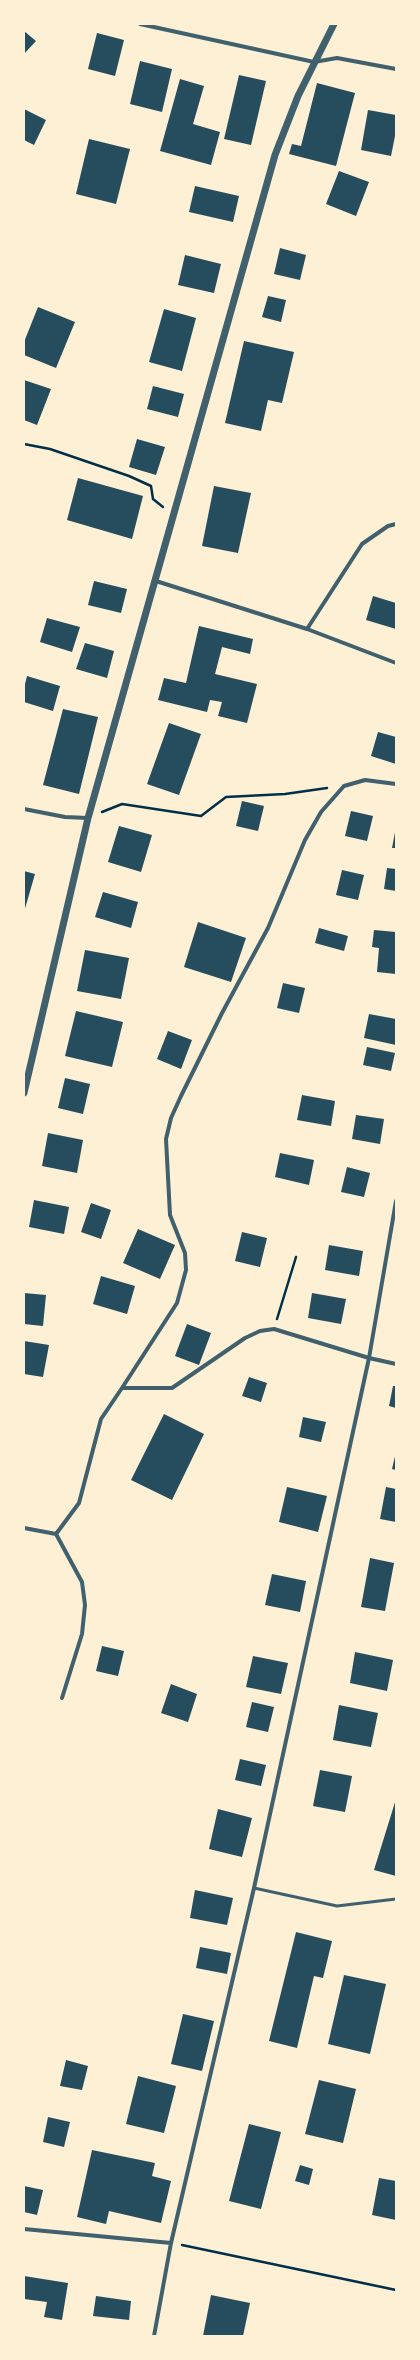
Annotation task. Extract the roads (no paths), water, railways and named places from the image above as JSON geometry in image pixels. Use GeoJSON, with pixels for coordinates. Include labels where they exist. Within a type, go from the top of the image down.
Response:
{"type":"FeatureCollection","features":[{"type":"Feature","properties":{"kind":"street"},"geometry":{"type":"LineString","coordinates":[[140,24],[314,62],[337,58],[396,69]]}},
{"type":"Feature","properties":{"kind":"street"},"geometry":{"type":"LineString","coordinates":[[24,1093],[88,818],[156,581],[275,154],[298,96],[334,24]]}},
{"type":"Feature","properties":{"kind":"street"},"geometry":{"type":"LineString","coordinates":[[307,629],[362,544],[388,526],[396,524]]}},
{"type":"Feature","properties":{"kind":"street"},"geometry":{"type":"LineString","coordinates":[[156,581],[307,629],[396,663]]}},
{"type":"Feature","properties":{"kind":"street"},"geometry":{"type":"LineString","coordinates":[[56,1534],[79,1502],[101,1419],[177,1303],[186,1270],[185,1253],[170,1215],[166,1139],[171,1118],[222,1013],[268,928],[305,840],[321,812],[344,786],[365,780],[396,784]]}},
{"type":"Feature","properties":{"kind":"street"},"geometry":{"type":"LineString","coordinates":[[24,809],[88,818]]}},
{"type":"Feature","properties":{"kind":"street"},"geometry":{"type":"LineString","coordinates":[[154,2336],[171,2243],[254,1888],[369,1358],[396,1201]]}},
{"type":"Feature","properties":{"kind":"street"},"geometry":{"type":"LineString","coordinates":[[122,1388],[172,1388],[246,1338],[260,1331],[274,1329],[369,1358],[396,1364]]}},
{"type":"Feature","properties":{"kind":"street"},"geometry":{"type":"LineString","coordinates":[[24,1528],[56,1534]]}},
{"type":"Feature","properties":{"kind":"street"},"geometry":{"type":"LineString","coordinates":[[56,1534],[82,1582],[85,1605],[82,1634],[62,1698]]}},
{"type":"Feature","properties":{"kind":"street"},"geometry":{"type":"LineString","coordinates":[[24,2229],[171,2243]]}},
{"type":"Feature","properties":{"kind":"lane"},"geometry":{"type":"LineString","coordinates":[[254,1888],[337,1906],[396,1900]]}}]}
